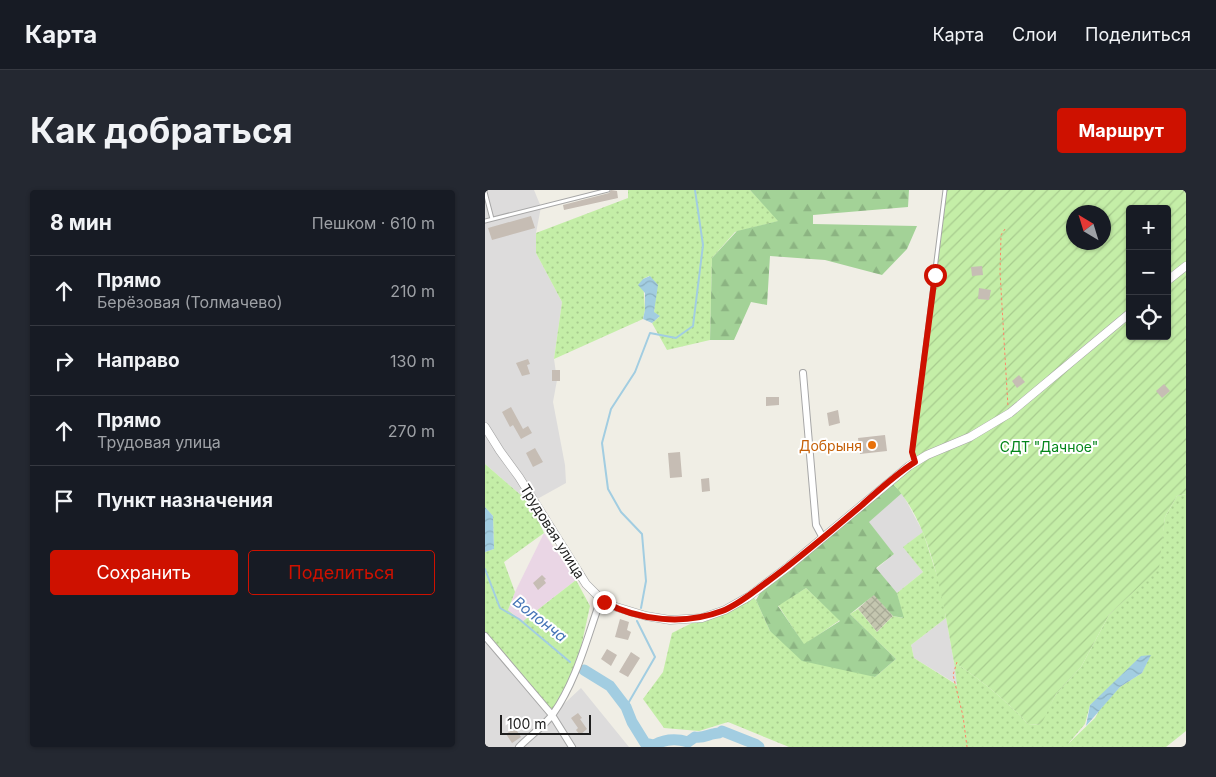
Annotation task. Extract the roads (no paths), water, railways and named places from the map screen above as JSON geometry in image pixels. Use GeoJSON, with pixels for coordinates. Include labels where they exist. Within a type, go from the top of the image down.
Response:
{"type":"FeatureCollection","features":[{"type":"Feature","properties":{"kind":"street"},"geometry":{"type":"LineString","coordinates":[[1171,279],[1186,266]]}},
{"type":"Feature","properties":{"kind":"street","name":"Трудовая улица"},"geometry":{"type":"LineString","coordinates":[[485,426],[519,477],[578,574],[601,599],[613,606],[646,616],[670,620],[702,618],[725,610],[748,597],[789,566],[893,478],[915,462],[970,437],[1010,412],[1126,316]]}},
{"type":"Feature","properties":{"kind":"street"},"geometry":{"type":"LineString","coordinates":[[803,373],[816,525],[823,538]]}},
{"type":"Feature","properties":{"kind":"street"},"geometry":{"type":"LineString","coordinates":[[519,747],[552,715],[567,690],[601,599]]}},
{"type":"Feature","properties":{"kind":"street"},"geometry":{"type":"LineString","coordinates":[[485,636],[552,715],[572,747]]}},
{"type":"Feature","properties":{"kind":"lane"},"geometry":{"type":"LineString","coordinates":[[589,190],[589,195]]}},
{"type":"Feature","properties":{"kind":"lane"},"geometry":{"type":"LineString","coordinates":[[485,221],[605,190]]}},
{"type":"Feature","properties":{"kind":"lane"},"geometry":{"type":"LineString","coordinates":[[915,462],[912,452],[945,190]]}},
{"type":"Feature","properties":{"kind":"lane"},"geometry":{"type":"LineString","coordinates":[[485,192],[492,219]]}},
{"type":"Feature","properties":{"kind":"water"},"geometry":{"type":"Polygon","coordinates":[[[650,276],[658,285],[654,312],[660,316],[652,323],[643,319],[645,293],[638,285],[643,279],[650,276]]]}},
{"type":"Feature","properties":{"kind":"water"},"geometry":{"type":"Polygon","coordinates":[[[485,507],[493,516],[494,549],[485,552],[485,507]]]}},
{"type":"Feature","properties":{"kind":"water"},"geometry":{"type":"Polygon","coordinates":[[[1151,655],[1142,673],[1120,687],[1086,726],[1090,705],[1141,656],[1151,655]]]}},
{"type":"Feature","properties":{"kind":"waterway"},"geometry":{"type":"LineString","coordinates":[[641,608],[646,581],[642,534],[621,512],[608,489],[602,443],[611,409],[635,372],[650,333],[676,338],[693,326],[703,245],[695,190]]}},
{"type":"Feature","properties":{"kind":"waterway","name":"Волонча"},"geometry":{"type":"LineString","coordinates":[[485,569],[500,608],[519,619],[570,662]]}},
{"type":"Feature","properties":{"kind":"waterway"},"geometry":{"type":"LineString","coordinates":[[626,707],[655,657],[637,621]]}},
{"type":"Feature","properties":{"kind":"waterway","name":"Волонча"},"geometry":{"type":"LineString","coordinates":[[584,670],[610,686],[626,707],[632,722],[645,743],[654,745],[666,740],[688,742],[695,737],[704,737],[722,731],[759,747]]}},
{"type":"Feature","properties":{"kind":"place","name":"Добрыня"},"geometry":{"type":"Point","coordinates":[872,445]}},
{"type":"Feature","properties":{"kind":"park label","name":"СДТ \"Дачное\""},"geometry":{"type":"Point","coordinates":[1049,446]}}]}
